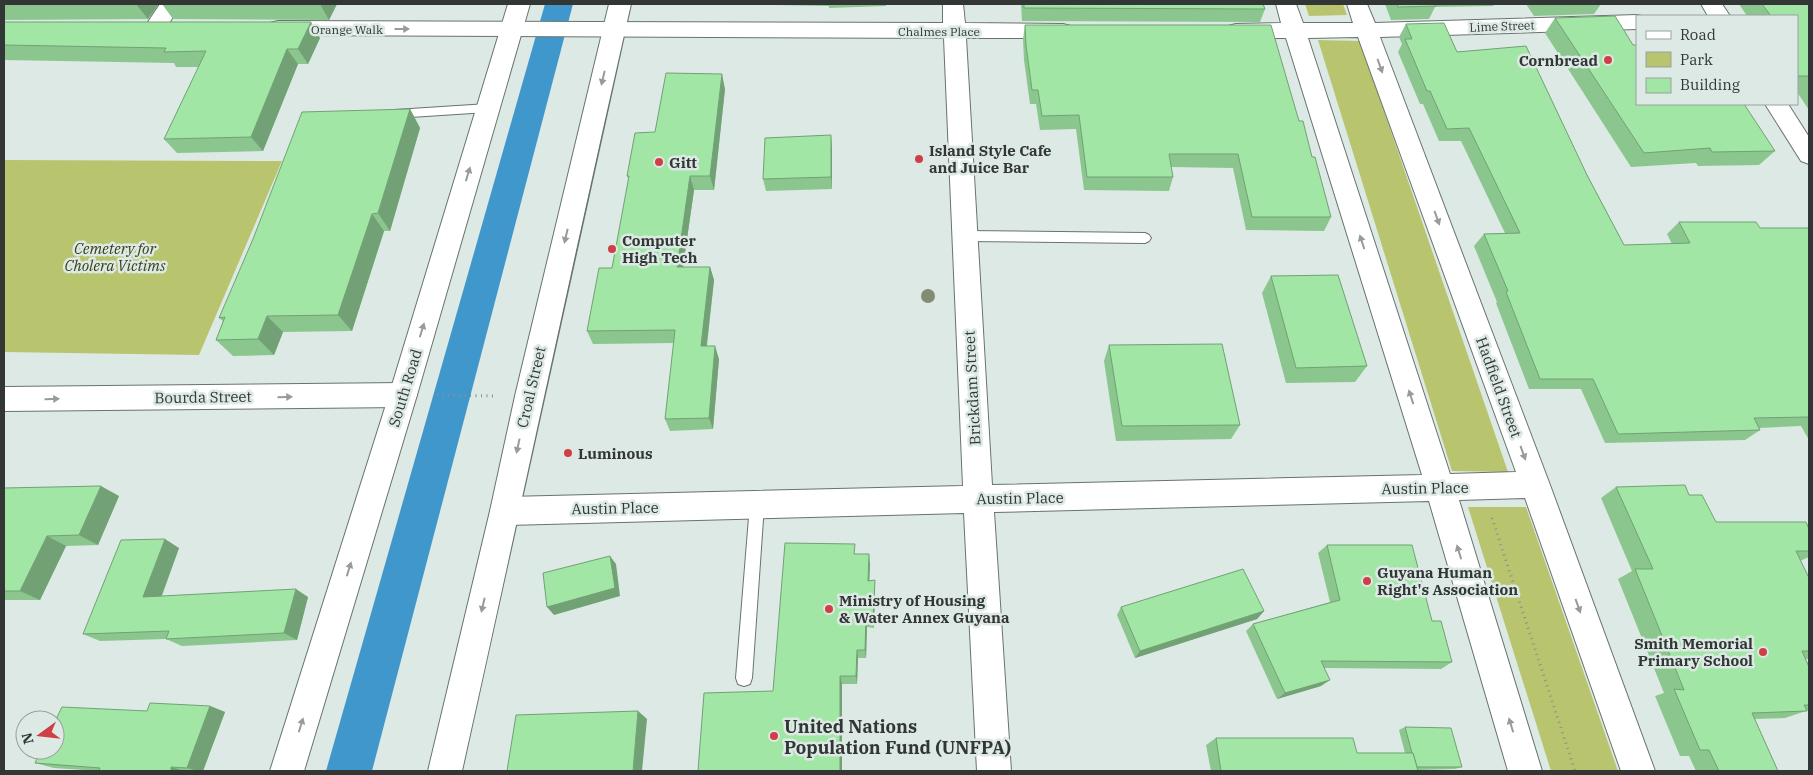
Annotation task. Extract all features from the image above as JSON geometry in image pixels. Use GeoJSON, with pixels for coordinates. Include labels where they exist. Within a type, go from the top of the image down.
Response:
{"type":"FeatureCollection","features":[{"type":"Feature","properties":{"kind":"street"},"geometry":{"type":"LineString","coordinates":[[155,28],[170,4]]}},
{"type":"Feature","properties":{"kind":"street","name":"Croal Street"},"geometry":{"type":"LineString","coordinates":[[445,771],[505,511],[529,396],[620,4]]}},
{"type":"Feature","properties":{"kind":"street","name":"Brickdam Street"},"geometry":{"type":"LineString","coordinates":[[953,4],[994,771]]}},
{"type":"Feature","properties":{"kind":"street"},"geometry":{"type":"LineString","coordinates":[[1286,4],[1440,487],[1525,771]]}},
{"type":"Feature","properties":{"kind":"street","name":"Hadfield Street"},"geometry":{"type":"LineString","coordinates":[[1357,4],[1535,485],[1638,771]]}},
{"type":"Feature","properties":{"kind":"street"},"geometry":{"type":"LineString","coordinates":[[1711,4],[1718,15]]}},
{"type":"Feature","properties":{"kind":"street","name":"Chalmes Place"},"geometry":{"type":"LineString","coordinates":[[521,21],[569,30],[1080,31]]}},
{"type":"Feature","properties":{"kind":"street","name":"Orange Walk"},"geometry":{"type":"LineString","coordinates":[[254,28],[521,21]]}},
{"type":"Feature","properties":{"kind":"street","name":"South Road"},"geometry":{"type":"LineString","coordinates":[[287,771],[488,108],[521,21]]}},
{"type":"Feature","properties":{"kind":"street","name":"Lime Street"},"geometry":{"type":"LineString","coordinates":[[1367,30],[1636,22]]}},
{"type":"Feature","properties":{"kind":"street"},"geometry":{"type":"LineString","coordinates":[[1217,31],[1367,30]]}},
{"type":"Feature","properties":{"kind":"street"},"geometry":{"type":"LineString","coordinates":[[1777,105],[1809,154]]}},
{"type":"Feature","properties":{"kind":"street","name":"Bourda Street"},"geometry":{"type":"LineString","coordinates":[[4,400],[402,395]]}},
{"type":"Feature","properties":{"kind":"street","name":"Austin Place"},"geometry":{"type":"LineString","coordinates":[[505,511],[1535,485]]}},
{"type":"Feature","properties":{"kind":"lane"},"geometry":{"type":"LineString","coordinates":[[382,114],[488,108]]}},
{"type":"Feature","properties":{"kind":"lane"},"geometry":{"type":"LineString","coordinates":[[964,236],[1145,238]]}},
{"type":"Feature","properties":{"kind":"lane"},"geometry":{"type":"LineString","coordinates":[[744,678],[757,505]]}},
{"type":"Feature","properties":{"kind":"path"},"geometry":{"type":"LineString","coordinates":[[430,395],[474,396]]}},
{"type":"Feature","properties":{"kind":"path"},"geometry":{"type":"LineString","coordinates":[[1481,486],[1575,771]]}},
{"type":"Feature","properties":{"kind":"green space"},"geometry":{"type":"Polygon","coordinates":[[[1305,4],[1343,4],[1347,15],[1309,16],[1305,4]]]}},
{"type":"Feature","properties":{"kind":"green space"},"geometry":{"type":"Polygon","coordinates":[[[1318,40],[1360,41],[1508,472],[1452,471],[1318,40]]]}},
{"type":"Feature","properties":{"kind":"green space","name":"Cemetery for Cholera Victims"},"geometry":{"type":"Polygon","coordinates":[[[4,160],[282,161],[199,355],[4,352],[4,160]]]}},
{"type":"Feature","properties":{"kind":"green space"},"geometry":{"type":"Polygon","coordinates":[[[1468,507],[1526,507],[1618,771],[1551,771],[1468,507]]]}},
{"type":"Feature","properties":{"kind":"building"},"geometry":{"type":"Polygon","coordinates":[[[1024,4],[1263,4],[1265,9],[1024,8],[1024,4]]]}},
{"type":"Feature","properties":{"kind":"building"},"geometry":{"type":"Polygon","coordinates":[[[1397,4],[1435,4],[1436,6],[1398,7],[1397,4]]]}},
{"type":"Feature","properties":{"kind":"building"},"geometry":{"type":"Polygon","coordinates":[[[1762,4],[1809,4],[1809,76],[1798,76],[1798,15],[1770,15],[1762,4]]]}},
{"type":"Feature","properties":{"kind":"building"},"geometry":{"type":"Polygon","coordinates":[[[1615,16],[1633,45],[1636,45],[1636,105],[1745,105],[1775,151],[1712,152],[1710,148],[1644,153],[1555,18],[1615,16]]]}},
{"type":"Feature","properties":{"kind":"building"},"geometry":{"type":"Polygon","coordinates":[[[4,22],[311,22],[298,49],[287,49],[251,137],[164,139],[206,51],[164,52],[166,48],[4,45],[4,22]]]}},
{"type":"Feature","properties":{"kind":"building"},"geometry":{"type":"Polygon","coordinates":[[[1444,23],[1457,52],[1526,46],[1587,175],[1624,245],[1690,243],[1679,222],[1756,222],[1760,228],[1809,228],[1809,417],[1754,418],[1760,430],[1618,434],[1593,379],[1540,379],[1506,292],[1508,291],[1484,234],[1520,233],[1469,128],[1447,129],[1430,91],[1427,91],[1405,39],[1412,39],[1406,24],[1444,23]]]}},
{"type":"Feature","properties":{"kind":"building"},"geometry":{"type":"Polygon","coordinates":[[[1025,25],[1271,25],[1299,121],[1303,121],[1312,157],[1315,157],[1331,217],[1252,217],[1238,154],[1169,154],[1173,177],[1087,177],[1079,115],[1042,116],[1038,90],[1032,90],[1025,25]]]}},
{"type":"Feature","properties":{"kind":"building"},"geometry":{"type":"Polygon","coordinates":[[[666,73],[722,74],[710,176],[690,176],[677,267],[710,267],[701,346],[715,346],[709,418],[665,419],[675,330],[587,331],[599,268],[612,268],[635,133],[655,132],[666,73]]]}},
{"type":"Feature","properties":{"kind":"building"},"geometry":{"type":"Polygon","coordinates":[[[410,109],[378,213],[372,214],[338,315],[267,316],[258,339],[216,340],[225,317],[219,318],[253,239],[302,112],[410,109]]]}},
{"type":"Feature","properties":{"kind":"building"},"geometry":{"type":"Polygon","coordinates":[[[831,135],[831,177],[763,179],[765,138],[831,135]]]}},
{"type":"Feature","properties":{"kind":"building"},"geometry":{"type":"Polygon","coordinates":[[[1338,275],[1367,366],[1296,368],[1271,276],[1338,275]]]}},
{"type":"Feature","properties":{"kind":"building"},"geometry":{"type":"Polygon","coordinates":[[[1222,344],[1240,425],[1122,426],[1109,345],[1222,344]]]}},
{"type":"Feature","properties":{"kind":"building"},"geometry":{"type":"Polygon","coordinates":[[[1685,485],[1689,495],[1702,495],[1716,522],[1806,522],[1809,529],[1809,551],[1796,551],[1809,578],[1809,651],[1802,651],[1809,667],[1809,705],[1804,705],[1807,711],[1752,713],[1778,771],[1719,771],[1709,750],[1700,750],[1674,689],[1684,690],[1635,569],[1653,569],[1616,487],[1685,485]]]}},
{"type":"Feature","properties":{"kind":"building"},"geometry":{"type":"Polygon","coordinates":[[[101,486],[79,535],[47,536],[20,591],[4,591],[4,488],[101,486]]]}},
{"type":"Feature","properties":{"kind":"building"},"geometry":{"type":"Polygon","coordinates":[[[165,539],[143,597],[296,589],[284,633],[166,639],[169,631],[83,634],[121,540],[165,539]]]}},
{"type":"Feature","properties":{"kind":"building"},"geometry":{"type":"Polygon","coordinates":[[[785,543],[855,544],[854,554],[869,554],[868,581],[875,580],[873,618],[866,618],[865,650],[857,650],[856,676],[840,676],[840,771],[698,771],[704,693],[773,691],[785,543]]]}},
{"type":"Feature","properties":{"kind":"building"},"geometry":{"type":"Polygon","coordinates":[[[1327,545],[1412,545],[1432,621],[1441,621],[1452,662],[1321,661],[1330,680],[1285,693],[1253,624],[1340,600],[1327,545]]]}},
{"type":"Feature","properties":{"kind":"building"},"geometry":{"type":"Polygon","coordinates":[[[610,556],[615,588],[547,607],[543,573],[610,556]]]}},
{"type":"Feature","properties":{"kind":"building"},"geometry":{"type":"Polygon","coordinates":[[[1243,569],[1264,611],[1140,651],[1121,607],[1243,569]]]}},
{"type":"Feature","properties":{"kind":"building"},"geometry":{"type":"Polygon","coordinates":[[[150,703],[210,706],[187,768],[171,767],[171,771],[99,771],[100,768],[35,763],[36,760],[65,760],[65,710],[60,710],[62,707],[147,711],[150,703]]]}},
{"type":"Feature","properties":{"kind":"building"},"geometry":{"type":"Polygon","coordinates":[[[638,711],[633,771],[507,771],[516,715],[638,711]]]}},
{"type":"Feature","properties":{"kind":"building"},"geometry":{"type":"Polygon","coordinates":[[[1405,727],[1451,728],[1462,767],[1417,767],[1405,727]]]}},
{"type":"Feature","properties":{"kind":"building"},"geometry":{"type":"Polygon","coordinates":[[[1216,738],[1353,738],[1357,753],[1413,753],[1418,771],[1221,771],[1216,738]]]}},
{"type":"Feature","properties":{"kind":"waterway"},"geometry":{"type":"LineString","coordinates":[[349,771],[559,4]]}},
{"type":"Feature","properties":{"kind":"place","name":"Cornbread"},"geometry":{"type":"Point","coordinates":[1608,60]}},
{"type":"Feature","properties":{"kind":"place","name":"Island Style Cafe and Juice Bar"},"geometry":{"type":"Point","coordinates":[919,159]}},
{"type":"Feature","properties":{"kind":"place","name":"Gitt"},"geometry":{"type":"Point","coordinates":[659,162]}},
{"type":"Feature","properties":{"kind":"place","name":"Computer High Tech"},"geometry":{"type":"Point","coordinates":[612,249]}},
{"type":"Feature","properties":{"kind":"place","name":"Luminous"},"geometry":{"type":"Point","coordinates":[568,453]}},
{"type":"Feature","properties":{"kind":"place","name":"Guyana Human Right's Association"},"geometry":{"type":"Point","coordinates":[1367,581]}},
{"type":"Feature","properties":{"kind":"place","name":"Ministry of Housing & Water Annex Guyana"},"geometry":{"type":"Point","coordinates":[829,609]}},
{"type":"Feature","properties":{"kind":"place","name":"Smith Memorial Primary School"},"geometry":{"type":"Point","coordinates":[1763,652]}},
{"type":"Feature","properties":{"kind":"place","name":"United Nations Population Fund (UNFPA)"},"geometry":{"type":"Point","coordinates":[774,736]}}]}
